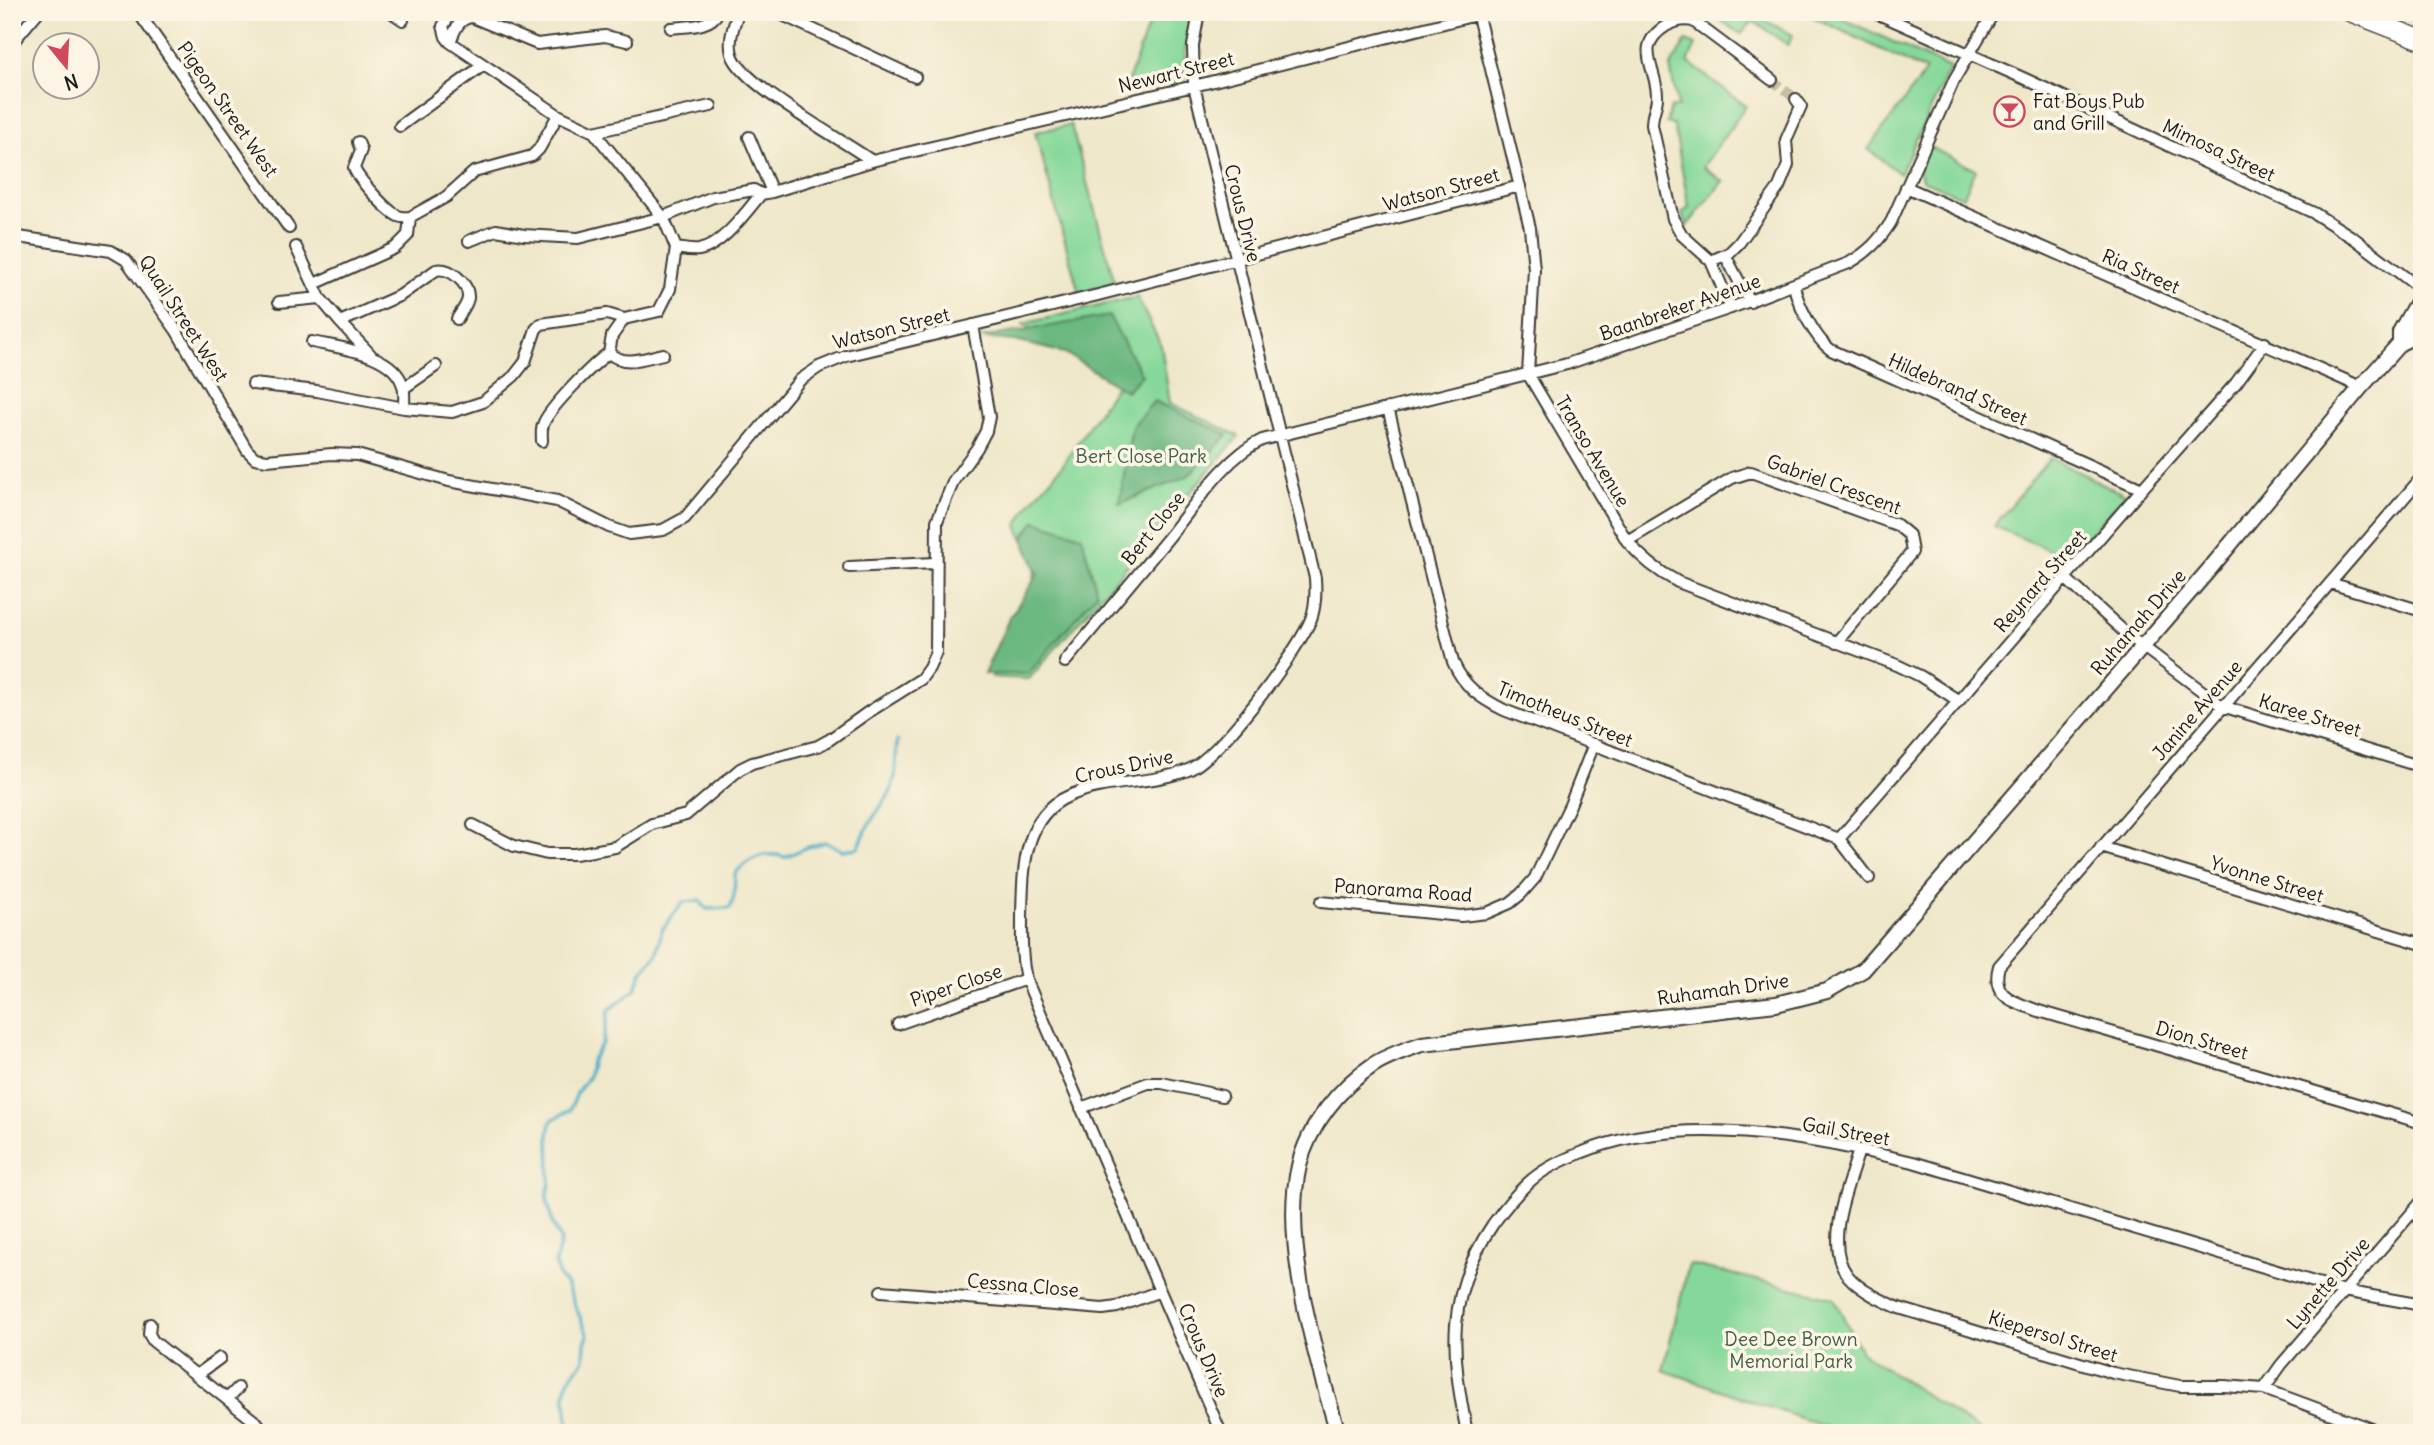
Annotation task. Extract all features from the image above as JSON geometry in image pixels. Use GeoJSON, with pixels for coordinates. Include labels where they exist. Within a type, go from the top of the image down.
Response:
{"type":"FeatureCollection","features":[{"type":"Feature","properties":{"kind":"main road"},"geometry":{"type":"LineString","coordinates":[[2350,12],[2422,40]]}},
{"type":"Feature","properties":{"kind":"main road"},"geometry":{"type":"LineString","coordinates":[[2368,20],[2422,52]]}},
{"type":"Feature","properties":{"kind":"street"},"geometry":{"type":"LineString","coordinates":[[12,43],[38,12]]}},
{"type":"Feature","properties":{"kind":"street","name":"Pigeon Street West"},"geometry":{"type":"LineString","coordinates":[[138,12],[289,228]]}},
{"type":"Feature","properties":{"kind":"street"},"geometry":{"type":"LineString","coordinates":[[391,12],[403,20]]}},
{"type":"Feature","properties":{"kind":"street"},"geometry":{"type":"LineString","coordinates":[[253,384],[317,391],[404,408],[452,412],[483,402],[502,388],[521,369],[536,329],[547,321],[607,314],[624,319],[654,313],[664,305],[670,289],[676,248],[663,217],[594,132],[558,115],[450,42],[443,26],[452,12]]}},
{"type":"Feature","properties":{"kind":"street"},"geometry":{"type":"LineString","coordinates":[[671,28],[706,23],[716,17],[718,12]]}},
{"type":"Feature","properties":{"kind":"street"},"geometry":{"type":"LineString","coordinates":[[738,12],[730,46],[739,68],[769,94],[872,161]]}},
{"type":"Feature","properties":{"kind":"street"},"geometry":{"type":"LineString","coordinates":[[776,12],[915,76]]}},
{"type":"Feature","properties":{"kind":"street","name":"Crous Drive"},"geometry":{"type":"LineString","coordinates":[[1199,12],[1193,46],[1194,86],[1315,578],[1314,607],[1307,628],[1263,691],[1199,765],[1174,774],[1086,790],[1058,802],[1044,816],[1033,832],[1024,860],[1021,956],[1026,979],[1221,1433]]}},
{"type":"Feature","properties":{"kind":"street","name":"Baanbreker Avenue"},"geometry":{"type":"LineString","coordinates":[[1282,436],[1567,365],[1749,302],[1849,263],[1867,253],[1881,239],[1955,78],[1994,12]]}},
{"type":"Feature","properties":{"kind":"street"},"geometry":{"type":"LineString","coordinates":[[1481,13],[1530,228],[1534,269],[1528,374]]}},
{"type":"Feature","properties":{"kind":"street","name":"Newart Street"},"geometry":{"type":"LineString","coordinates":[[469,241],[496,230],[524,235],[578,238],[663,217],[692,204],[736,192],[758,190],[767,193],[872,161],[1194,86],[1481,13]]}},
{"type":"Feature","properties":{"kind":"street","name":"Mimosa Street"},"geometry":{"type":"LineString","coordinates":[[1875,13],[2314,213],[2355,239],[2422,292]]}},
{"type":"Feature","properties":{"kind":"street"},"geometry":{"type":"LineString","coordinates":[[450,42],[460,23],[465,18],[472,17],[537,44],[605,36],[627,41]]}},
{"type":"Feature","properties":{"kind":"street"},"geometry":{"type":"LineString","coordinates":[[1731,308],[1711,261],[1682,235],[1673,219],[1652,125],[1657,96],[1648,60],[1651,40],[1663,27],[1687,20],[1693,21],[1772,80]]}},
{"type":"Feature","properties":{"kind":"street"},"geometry":{"type":"LineString","coordinates":[[400,126],[482,66]]}},
{"type":"Feature","properties":{"kind":"street"},"geometry":{"type":"LineString","coordinates":[[1711,261],[1725,255],[1739,243],[1779,187],[1788,169],[1786,140],[1801,106],[1796,99]]}},
{"type":"Feature","properties":{"kind":"street"},"geometry":{"type":"LineString","coordinates":[[594,132],[711,106]]}},
{"type":"Feature","properties":{"kind":"street"},"geometry":{"type":"LineString","coordinates":[[358,142],[361,150],[354,170],[358,178],[394,213],[410,217],[446,197],[474,172],[532,156],[539,149],[558,115]]}},
{"type":"Feature","properties":{"kind":"street"},"geometry":{"type":"LineString","coordinates":[[676,248],[695,251],[709,246],[767,193],[749,137]]}},
{"type":"Feature","properties":{"kind":"street","name":"Watson Street"},"geometry":{"type":"LineString","coordinates":[[255,458],[267,460],[332,454],[358,455],[449,481],[557,501],[629,534],[652,533],[669,528],[685,518],[800,380],[812,371],[846,356],[1236,260],[1520,186]]}},
{"type":"Feature","properties":{"kind":"street","name":"Ria Street"},"geometry":{"type":"LineString","coordinates":[[1906,187],[2361,387]]}},
{"type":"Feature","properties":{"kind":"street"},"geometry":{"type":"LineString","coordinates":[[314,284],[395,248],[408,235],[410,217]]}},
{"type":"Feature","properties":{"kind":"street","name":"Quail Street West"},"geometry":{"type":"LineString","coordinates":[[12,236],[111,251],[126,260],[176,330],[247,450],[255,458]]}},
{"type":"Feature","properties":{"kind":"street"},"geometry":{"type":"LineString","coordinates":[[296,247],[320,298],[370,354],[398,376],[404,388],[404,408]]}},
{"type":"Feature","properties":{"kind":"street"},"geometry":{"type":"LineString","coordinates":[[1725,255],[1749,302]]}},
{"type":"Feature","properties":{"kind":"street"},"geometry":{"type":"LineString","coordinates":[[340,322],[394,298],[436,270],[442,269],[455,275],[467,292],[465,306],[457,319]]}},
{"type":"Feature","properties":{"kind":"street","name":"Hildebrand Street"},"geometry":{"type":"LineString","coordinates":[[1794,285],[1796,299],[1822,342],[1830,350],[2142,489]]}},
{"type":"Feature","properties":{"kind":"street","name":"Ruhamah Drive"},"geometry":{"type":"LineString","coordinates":[[2400,343],[2400,332],[2422,292]]}},
{"type":"Feature","properties":{"kind":"street"},"geometry":{"type":"LineString","coordinates":[[279,302],[320,298]]}},
{"type":"Feature","properties":{"kind":"street"},"geometry":{"type":"LineString","coordinates":[[542,442],[542,426],[548,415],[595,363],[609,353],[612,336],[624,319]]}},
{"type":"Feature","properties":{"kind":"street","name":"Ruhamah Drive"},"geometry":{"type":"LineString","coordinates":[[1338,1433],[1305,1305],[1294,1224],[1295,1194],[1299,1162],[1310,1139],[1329,1106],[1354,1080],[1392,1054],[1422,1044],[1776,1004],[1827,990],[1863,970],[2143,646],[2361,387],[2400,343],[2411,338],[2422,324]]}},
{"type":"Feature","properties":{"kind":"street"},"geometry":{"type":"LineString","coordinates":[[472,825],[530,851],[575,854],[622,844],[652,824],[685,815],[752,762],[818,746],[921,679],[936,652],[937,521],[954,480],[977,449],[988,424],[983,375],[973,326]]}},
{"type":"Feature","properties":{"kind":"street"},"geometry":{"type":"LineString","coordinates":[[312,342],[370,354]]}},
{"type":"Feature","properties":{"kind":"street","name":"Reynard Street"},"geometry":{"type":"LineString","coordinates":[[1839,839],[2236,383],[2265,343]]}},
{"type":"Feature","properties":{"kind":"street"},"geometry":{"type":"LineString","coordinates":[[609,353],[622,362],[663,354]]}},
{"type":"Feature","properties":{"kind":"street"},"geometry":{"type":"LineString","coordinates":[[404,388],[436,366]]}},
{"type":"Feature","properties":{"kind":"street","name":"Transo Avenue"},"geometry":{"type":"LineString","coordinates":[[1528,374],[1627,541],[1641,559],[1656,571],[1920,676],[1959,701]]}},
{"type":"Feature","properties":{"kind":"street","name":"Timotheus Street"},"geometry":{"type":"LineString","coordinates":[[1388,408],[1453,662],[1470,689],[1482,700],[1839,839]]}},
{"type":"Feature","properties":{"kind":"street","name":"Bert Close"},"geometry":{"type":"LineString","coordinates":[[1065,662],[1238,455],[1262,440],[1282,436]]}},
{"type":"Feature","properties":{"kind":"street","name":"Gabriel Crescent"},"geometry":{"type":"LineString","coordinates":[[1627,541],[1732,478],[1751,472],[1897,525],[1909,535],[1912,552],[1836,643]]}},
{"type":"Feature","properties":{"kind":"street","name":"Janine Avenue"},"geometry":{"type":"LineString","coordinates":[[1999,966],[2422,477]]}},
{"type":"Feature","properties":{"kind":"street"},"geometry":{"type":"LineString","coordinates":[[849,567],[935,563]]}},
{"type":"Feature","properties":{"kind":"street","name":"Karee Street"},"geometry":{"type":"LineString","coordinates":[[2065,578],[2143,646],[2222,706],[2422,767]]}},
{"type":"Feature","properties":{"kind":"street"},"geometry":{"type":"LineString","coordinates":[[2330,583],[2422,611]]}},
{"type":"Feature","properties":{"kind":"street","name":"Panorama Road"},"geometry":{"type":"LineString","coordinates":[[1321,902],[1461,916],[1487,913],[1510,903],[1535,878],[1570,805],[1594,744]]}},
{"type":"Feature","properties":{"kind":"street"},"geometry":{"type":"LineString","coordinates":[[1839,839],[1869,878]]}},
{"type":"Feature","properties":{"kind":"street","name":"Yvonne Street"},"geometry":{"type":"LineString","coordinates":[[2101,847],[2422,944]]}},
{"type":"Feature","properties":{"kind":"street","name":"Dion Street"},"geometry":{"type":"LineString","coordinates":[[1999,966],[1997,982],[2002,995],[2039,1011],[2422,1123]]}},
{"type":"Feature","properties":{"kind":"street","name":"Piper Close"},"geometry":{"type":"LineString","coordinates":[[898,1024],[1026,979]]}},
{"type":"Feature","properties":{"kind":"street"},"geometry":{"type":"LineString","coordinates":[[1081,1108],[1148,1083],[1162,1083],[1222,1096]]}},
{"type":"Feature","properties":{"kind":"street","name":"Gail Street"},"geometry":{"type":"LineString","coordinates":[[1466,1433],[1457,1379],[1457,1304],[1481,1242],[1501,1213],[1528,1182],[1555,1164],[1622,1138],[1652,1133],[1757,1134],[1859,1150],[1913,1162],[2344,1291],[2422,1306]]}},
{"type":"Feature","properties":{"kind":"street","name":"Kiepersol Street"},"geometry":{"type":"LineString","coordinates":[[1859,1150],[1837,1228],[1836,1245],[1847,1275],[1880,1300],[2113,1373],[2180,1386],[2264,1389],[2383,1433]]}},
{"type":"Feature","properties":{"kind":"street","name":"Lynette Drive"},"geometry":{"type":"LineString","coordinates":[[2264,1389],[2281,1365],[2422,1201]]}},
{"type":"Feature","properties":{"kind":"street","name":"Cessna Close"},"geometry":{"type":"LineString","coordinates":[[881,1291],[1103,1309],[1117,1307],[1160,1291]]}},
{"type":"Feature","properties":{"kind":"street"},"geometry":{"type":"LineString","coordinates":[[150,1324],[149,1331],[153,1341],[266,1433]]}},
{"type":"Feature","properties":{"kind":"street"},"geometry":{"type":"LineString","coordinates":[[197,1375],[220,1358]]}},
{"type":"Feature","properties":{"kind":"street"},"geometry":{"type":"LineString","coordinates":[[227,1399],[238,1388]]}},
{"type":"Feature","properties":{"kind":"green space"},"geometry":{"type":"Polygon","coordinates":[[[1153,12],[1194,12],[1186,42],[1184,81],[1124,93],[1153,12]]]}},
{"type":"Feature","properties":{"kind":"green space"},"geometry":{"type":"Polygon","coordinates":[[[1708,12],[1748,12],[1793,35],[1788,45],[1753,21],[1741,34],[1708,12]]]}},
{"type":"Feature","properties":{"kind":"green space"},"geometry":{"type":"Polygon","coordinates":[[[1803,12],[1828,12],[1950,68],[1900,174],[1868,149],[1926,71],[1803,12]]]}},
{"type":"Feature","properties":{"kind":"green space"},"geometry":{"type":"Polygon","coordinates":[[[1686,41],[1696,45],[1688,62],[1746,106],[1703,167],[1723,181],[1686,227],[1682,213],[1689,208],[1674,126],[1666,123],[1671,107],[1678,107],[1670,67],[1686,41]]]}},
{"type":"Feature","properties":{"kind":"green space"},"geometry":{"type":"Polygon","coordinates":[[[1071,125],[1115,283],[1079,293],[1035,132],[1071,125]]]}},
{"type":"Feature","properties":{"kind":"green space"},"geometry":{"type":"Polygon","coordinates":[[[1930,147],[1976,170],[1963,197],[1922,180],[1918,166],[1930,147]]]}},
{"type":"Feature","properties":{"kind":"green space","name":"Bert Close Park"},"geometry":{"type":"Polygon","coordinates":[[[1137,297],[1161,345],[1170,403],[1239,436],[1029,679],[992,677],[1025,619],[1036,567],[1017,526],[1030,503],[1062,466],[1119,381],[1023,324],[1137,297]]]}},
{"type":"Feature","properties":{"kind":"green space"},"geometry":{"type":"Polygon","coordinates":[[[1109,316],[1142,375],[1126,391],[1065,353],[1015,341],[980,338],[1109,316]]]}},
{"type":"Feature","properties":{"kind":"green space"},"geometry":{"type":"Polygon","coordinates":[[[1154,401],[1228,435],[1188,476],[1119,504],[1132,427],[1154,401]]]}},
{"type":"Feature","properties":{"kind":"green space"},"geometry":{"type":"Polygon","coordinates":[[[2050,458],[2126,495],[2068,558],[1994,526],[2050,458]]]}},
{"type":"Feature","properties":{"kind":"green space"},"geometry":{"type":"Polygon","coordinates":[[[1035,521],[1082,536],[1097,593],[1028,674],[984,674],[1009,619],[1038,574],[1023,538],[1035,521]]]}},
{"type":"Feature","properties":{"kind":"green space","name":"Dee Dee Brown Memorial Park"},"geometry":{"type":"Polygon","coordinates":[[[1689,1264],[1834,1298],[1861,1352],[1986,1433],[1843,1433],[1663,1370],[1689,1264]]]}},
{"type":"Feature","properties":{"kind":"waterway"},"geometry":{"type":"LineString","coordinates":[[570,1433],[565,1397],[567,1382],[584,1360],[588,1336],[555,1264],[561,1240],[552,1222],[547,1198],[550,1182],[549,1132],[552,1120],[570,1110],[578,1091],[589,1076],[591,1061],[603,1042],[609,1010],[635,990],[642,972],[656,955],[662,930],[683,902],[700,901],[707,909],[730,908],[734,896],[735,874],[757,857],[785,857],[825,842],[842,850],[858,848],[869,824],[890,793],[895,777],[897,741]]}},
{"type":"Feature","properties":{"kind":"tunnel"},"geometry":{"type":"LineString","coordinates":[[1772,80],[1796,99]]}},
{"type":"Feature","properties":{"kind":"place","name":"Fat Boys Pub and Grill"},"geometry":{"type":"Point","coordinates":[2010,112]}}]}
